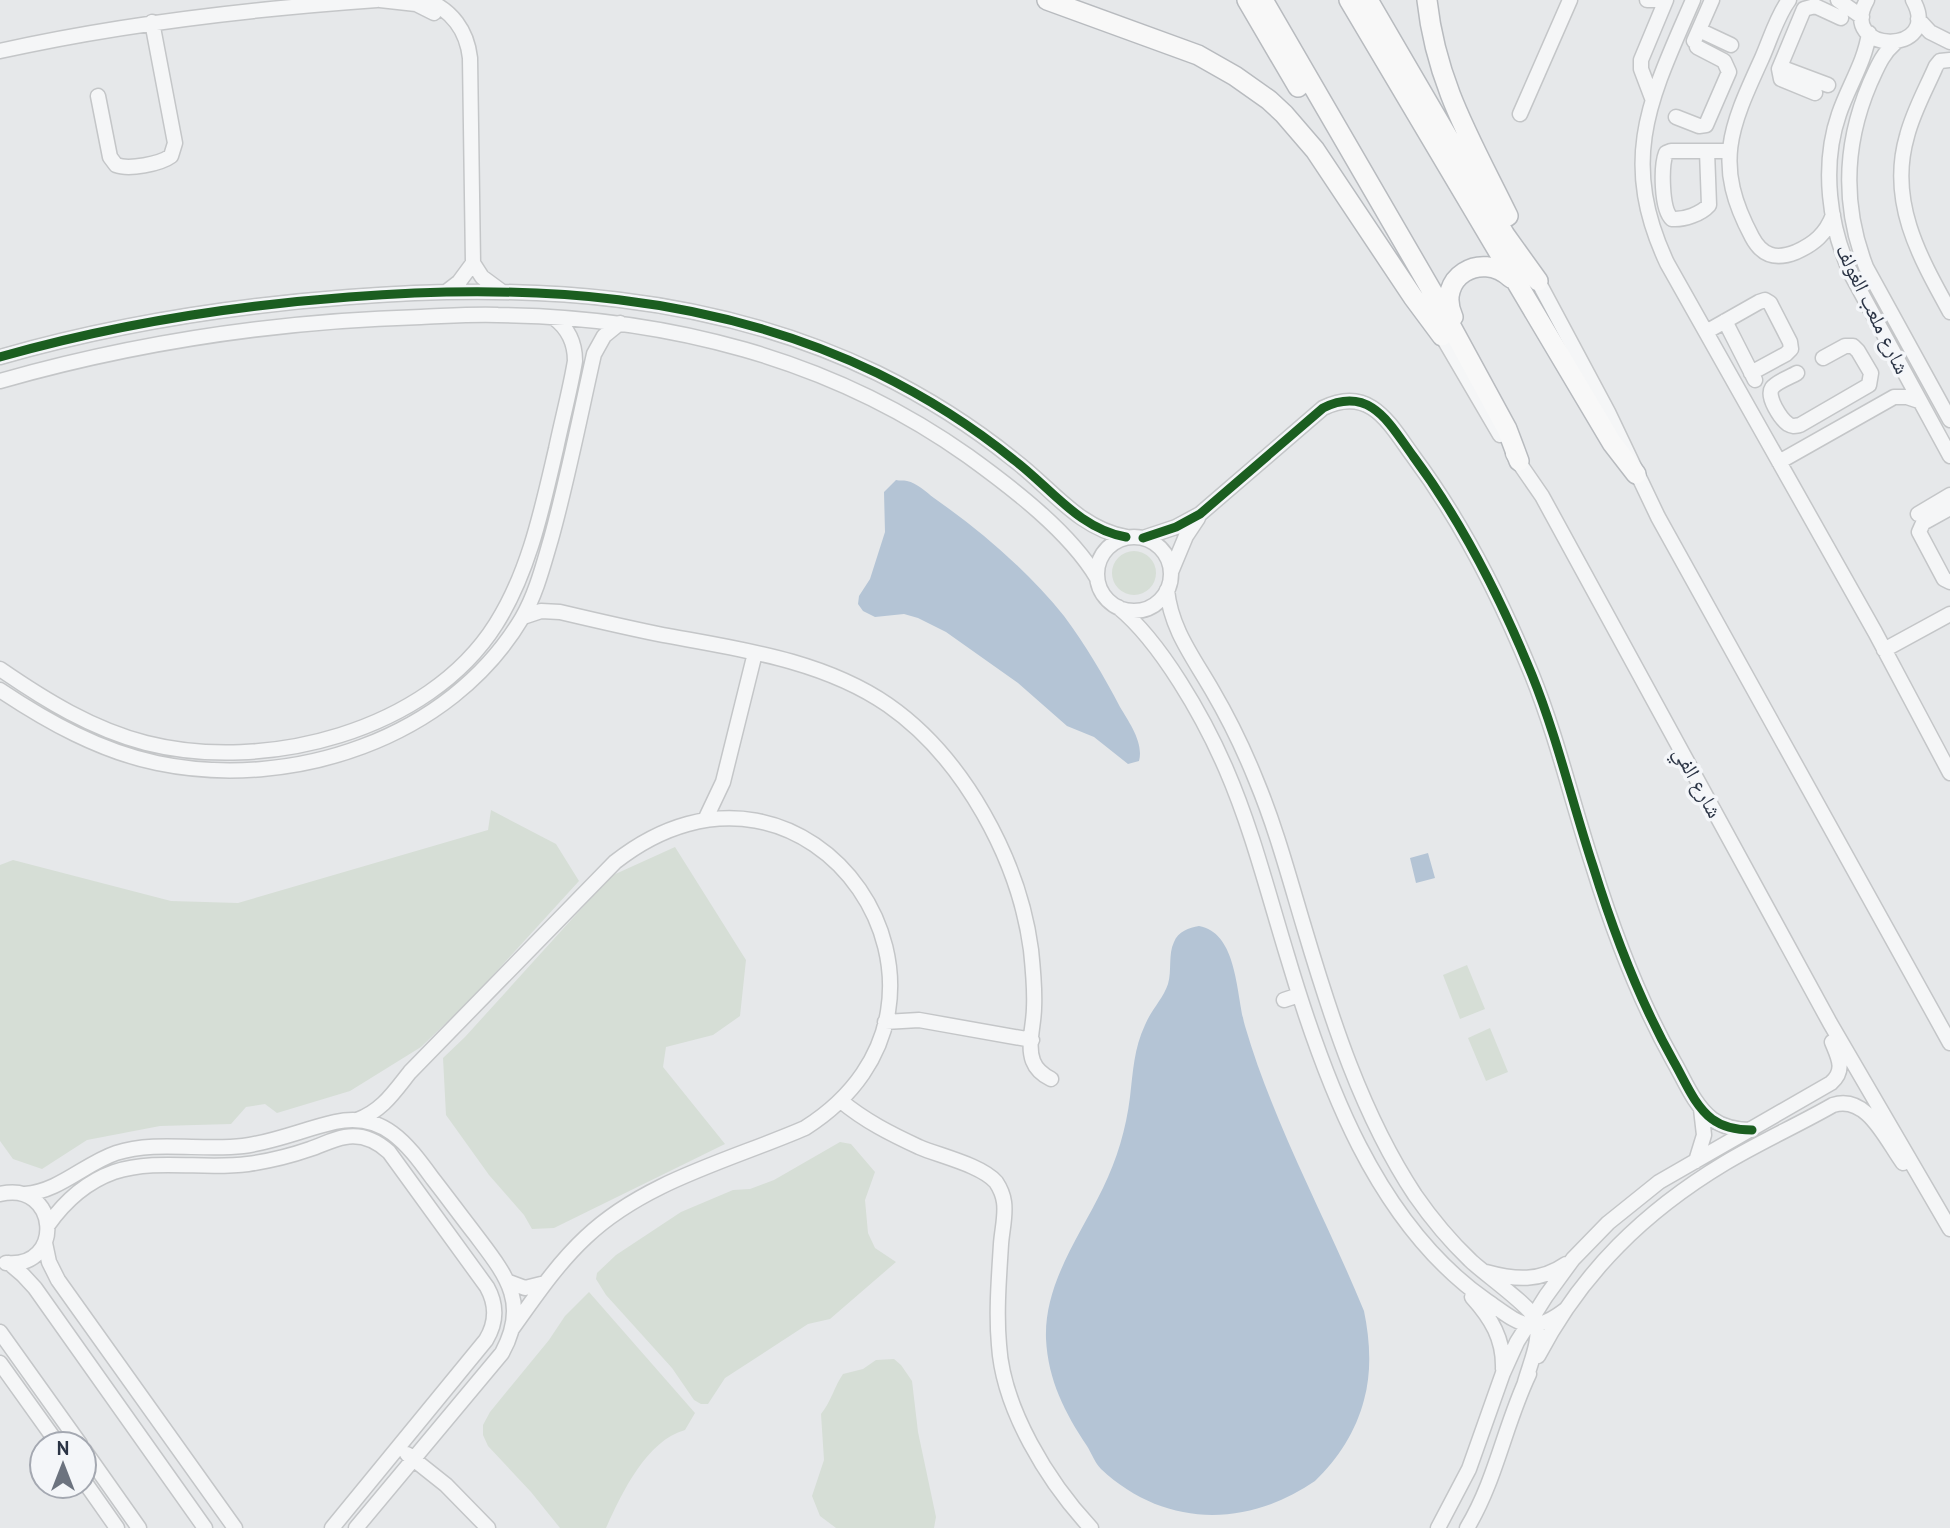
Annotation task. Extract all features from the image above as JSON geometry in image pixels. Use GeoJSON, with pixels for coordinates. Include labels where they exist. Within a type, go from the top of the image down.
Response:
{"type":"FeatureCollection","features":[{"type":"Feature","properties":{"kind":"highway"},"geometry":{"type":"LineString","coordinates":[[1048,0],[1198,55],[1231,73],[1269,100],[1315,150],[1442,336]]}},
{"type":"Feature","properties":{"kind":"highway"},"geometry":{"type":"LineString","coordinates":[[1349,0],[1612,443],[1636,474]]}},
{"type":"Feature","properties":{"kind":"highway"},"geometry":{"type":"LineString","coordinates":[[1368,0],[1505,235],[1538,281]]}},
{"type":"Feature","properties":{"kind":"highway"},"geometry":{"type":"LineString","coordinates":[[1427,0],[1433,40],[1449,95],[1538,281]]}},
{"type":"Feature","properties":{"kind":"highway"},"geometry":{"type":"LineString","coordinates":[[1253,1],[1442,336]]}},
{"type":"Feature","properties":{"kind":"highway"},"geometry":{"type":"LineString","coordinates":[[1253,1],[1433,292],[1511,437],[1519,461]]}},
{"type":"Feature","properties":{"kind":"highway"},"geometry":{"type":"LineString","coordinates":[[1466,354],[1449,307],[1453,284],[1466,271],[1483,266],[1500,269],[1515,281]]}},
{"type":"Feature","properties":{"kind":"street"},"geometry":{"type":"LineString","coordinates":[[0,51],[152,22],[262,9],[379,0],[416,4],[440,17],[457,38],[470,79]]}},
{"type":"Feature","properties":{"kind":"street"},"geometry":{"type":"LineString","coordinates":[[426,0],[445,10],[461,28],[469,50],[473,263],[488,283],[503,291]]}},
{"type":"Feature","properties":{"kind":"street"},"geometry":{"type":"LineString","coordinates":[[1520,114],[1570,0]]}},
{"type":"Feature","properties":{"kind":"street"},"geometry":{"type":"LineString","coordinates":[[1652,99],[1640,64],[1658,19],[1664,0],[1648,0],[1658,19]]}},
{"type":"Feature","properties":{"kind":"street"},"geometry":{"type":"LineString","coordinates":[[1693,0],[1646,119],[1642,156],[1648,213],[1667,263],[1875,632],[1950,773]]}},
{"type":"Feature","properties":{"kind":"street"},"geometry":{"type":"LineString","coordinates":[[1697,39],[1712,0]]}},
{"type":"Feature","properties":{"kind":"street"},"geometry":{"type":"LineString","coordinates":[[1839,0],[1862,17],[1869,33],[1881,42],[1895,43],[1909,36],[1935,35]]}},
{"type":"Feature","properties":{"kind":"street"},"geometry":{"type":"LineString","coordinates":[[1862,17],[1867,0]]}},
{"type":"Feature","properties":{"kind":"street"},"geometry":{"type":"LineString","coordinates":[[1909,36],[1917,19],[1917,8],[1913,0]]}},
{"type":"Feature","properties":{"kind":"street"},"geometry":{"type":"LineString","coordinates":[[1788,1],[1737,113],[1729,150],[1729,173],[1734,200],[1759,248],[1770,256],[1783,256],[1811,244],[1827,229],[1833,215]]}},
{"type":"Feature","properties":{"kind":"street"},"geometry":{"type":"LineString","coordinates":[[1779,68],[1802,11],[1809,6],[1815,6],[1840,22]]}},
{"type":"Feature","properties":{"kind":"street"},"geometry":{"type":"LineString","coordinates":[[1917,19],[1935,35],[1950,42]]}},
{"type":"Feature","properties":{"kind":"street"},"geometry":{"type":"LineString","coordinates":[[99,96],[110,157],[116,165],[125,167],[172,156],[175,143],[152,22]]}},
{"type":"Feature","properties":{"kind":"street","name":"شارع ملعب الغولف"},"geometry":{"type":"LineString","coordinates":[[1869,33],[1866,49],[1834,135],[1830,175],[1833,215],[1840,246],[1852,276],[1950,456]]}},
{"type":"Feature","properties":{"kind":"street"},"geometry":{"type":"LineString","coordinates":[[1678,34],[1731,51]]}},
{"type":"Feature","properties":{"kind":"street"},"geometry":{"type":"LineString","coordinates":[[1676,117],[1704,126],[1708,123],[1728,68],[1724,61],[1697,39]]}},
{"type":"Feature","properties":{"kind":"street","name":"شارع ملعب الغولف"},"geometry":{"type":"LineString","coordinates":[[1895,43],[1880,61],[1857,118],[1850,153],[1848,190],[1853,228],[1866,267],[1950,420]]}},
{"type":"Feature","properties":{"kind":"street"},"geometry":{"type":"LineString","coordinates":[[1950,60],[1944,59],[1938,63],[1931,77],[1908,132],[1902,155],[1901,175],[1910,235],[1950,312]]}},
{"type":"Feature","properties":{"kind":"street"},"geometry":{"type":"LineString","coordinates":[[1760,62],[1779,68],[1821,89]]}},
{"type":"Feature","properties":{"kind":"street"},"geometry":{"type":"LineString","coordinates":[[1716,104],[1737,113]]}},
{"type":"Feature","properties":{"kind":"street"},"geometry":{"type":"LineString","coordinates":[[1707,151],[1710,198],[1707,208],[1675,219],[1669,217],[1664,182],[1665,155],[1671,151],[1729,150]]}},
{"type":"Feature","properties":{"kind":"street"},"geometry":{"type":"LineString","coordinates":[[1648,213],[1666,208]]}},
{"type":"Feature","properties":{"kind":"street"},"geometry":{"type":"LineString","coordinates":[[1811,244],[1840,246]]}},
{"type":"Feature","properties":{"kind":"street"},"geometry":{"type":"LineString","coordinates":[[446,292],[473,263]]}},
{"type":"Feature","properties":{"kind":"street"},"geometry":{"type":"LineString","coordinates":[[1538,281],[1608,412],[1636,474],[1950,1044]]}},
{"type":"Feature","properties":{"kind":"street"},"geometry":{"type":"LineString","coordinates":[[0,357],[115,328],[222,309],[357,296],[446,292],[503,291],[601,296],[689,310],[754,326],[818,347],[879,374],[945,410],[1016,461],[1093,526],[1126,537],[1143,538],[1176,527],[1200,514],[1314,415],[1328,398],[1348,392],[1359,393],[1377,403],[1419,464],[1456,522],[1519,643],[1558,745],[1614,931],[1657,1029],[1700,1108],[1704,1135],[1696,1161]]}},
{"type":"Feature","properties":{"kind":"street"},"geometry":{"type":"LineString","coordinates":[[1706,332],[1762,300],[1768,301],[1790,342],[1791,349],[1754,377]]}},
{"type":"Feature","properties":{"kind":"street"},"geometry":{"type":"LineString","coordinates":[[1869,309],[1877,313],[1895,344],[1901,346],[1907,343]]}},
{"type":"Feature","properties":{"kind":"street"},"geometry":{"type":"LineString","coordinates":[[0,381],[130,349],[243,330],[398,318],[498,315],[554,318],[620,323],[685,333],[756,351],[825,376],[891,408],[954,446],[1002,482],[1077,550],[1097,578],[1104,595],[1139,625],[1156,647],[1216,746],[1236,792],[1299,995],[1341,1105],[1386,1194],[1416,1237],[1453,1274],[1486,1313],[1496,1330],[1502,1350],[1503,1373]]}},
{"type":"Feature","properties":{"kind":"street"},"geometry":{"type":"LineString","coordinates":[[0,669],[47,700],[99,727],[146,743],[195,751],[245,752],[295,746],[372,723],[423,699],[464,666],[487,638],[513,593],[532,543],[575,361],[575,351],[568,332],[554,318]]}},
{"type":"Feature","properties":{"kind":"street"},"geometry":{"type":"LineString","coordinates":[[1726,321],[1754,377],[1761,384],[1779,371]]}},
{"type":"Feature","properties":{"kind":"street"},"geometry":{"type":"LineString","coordinates":[[0,690],[65,729],[110,750],[156,763],[204,769],[275,767],[355,749],[391,735],[428,715],[481,672],[523,617],[538,582],[567,477],[594,354],[604,336],[620,323]]}},
{"type":"Feature","properties":{"kind":"street","name":"شارع الفي"},"geometry":{"type":"LineString","coordinates":[[1442,336],[1500,436],[1542,496],[1830,1023],[1950,1229]]}},
{"type":"Feature","properties":{"kind":"street"},"geometry":{"type":"LineString","coordinates":[[1797,373],[1770,390],[1771,399],[1785,421],[1793,426],[1800,425],[1866,388],[1871,377],[1853,346],[1846,346],[1823,358]]}},
{"type":"Feature","properties":{"kind":"street"},"geometry":{"type":"LineString","coordinates":[[1894,397],[1904,373]]}},
{"type":"Feature","properties":{"kind":"street"},"geometry":{"type":"LineString","coordinates":[[1779,462],[1894,397],[1919,401]]}},
{"type":"Feature","properties":{"kind":"street"},"geometry":{"type":"LineString","coordinates":[[1826,410],[1837,430]]}},
{"type":"Feature","properties":{"kind":"street"},"geometry":{"type":"LineString","coordinates":[[1918,514],[1950,496]]}},
{"type":"Feature","properties":{"kind":"street"},"geometry":{"type":"LineString","coordinates":[[1950,508],[1923,523],[1919,532],[1944,579],[1950,582]]}},
{"type":"Feature","properties":{"kind":"street"},"geometry":{"type":"LineString","coordinates":[[1118,607],[1129,610],[1152,606],[1161,599],[1167,590],[1186,536],[1200,514]]}},
{"type":"Feature","properties":{"kind":"street"},"geometry":{"type":"LineString","coordinates":[[1097,578],[1101,556],[1107,548],[1126,537]]}},
{"type":"Feature","properties":{"kind":"street"},"geometry":{"type":"LineString","coordinates":[[1143,538],[1160,547],[1170,563],[1171,573]]}},
{"type":"Feature","properties":{"kind":"street"},"geometry":{"type":"LineString","coordinates":[[538,582],[546,598],[559,612]]}},
{"type":"Feature","properties":{"kind":"street"},"geometry":{"type":"LineString","coordinates":[[1167,590],[1171,614],[1179,636],[1225,713],[1258,783],[1294,872],[1367,1105],[1404,1177],[1441,1230],[1532,1321],[1537,1336],[1525,1382],[1495,1469],[1467,1528]]}},
{"type":"Feature","properties":{"kind":"street"},"geometry":{"type":"LineString","coordinates":[[523,617],[541,611],[559,612],[755,653],[824,673],[888,705],[924,736],[958,775],[990,824],[1003,850],[1028,929],[1034,980],[1032,1060],[1040,1071],[1051,1079]]}},
{"type":"Feature","properties":{"kind":"street"},"geometry":{"type":"LineString","coordinates":[[1884,650],[1950,614]]}},
{"type":"Feature","properties":{"kind":"street"},"geometry":{"type":"LineString","coordinates":[[1875,632],[1906,638]]}},
{"type":"Feature","properties":{"kind":"street"},"geometry":{"type":"LineString","coordinates":[[1894,668],[1906,638]]}},
{"type":"Feature","properties":{"kind":"street"},"geometry":{"type":"LineString","coordinates":[[705,820],[723,782],[755,653]]}},
{"type":"Feature","properties":{"kind":"street"},"geometry":{"type":"LineString","coordinates":[[723,782],[725,818]]}},
{"type":"Feature","properties":{"kind":"street"},"geometry":{"type":"LineString","coordinates":[[3,1191],[25,1194],[48,1189],[99,1160],[129,1150],[150,1147],[241,1146],[285,1138],[334,1122],[357,1120],[374,1113],[410,1072],[615,862],[632,848],[664,831],[705,820],[725,818],[758,821],[811,842],[844,868],[868,901],[884,939],[889,970],[885,1022],[866,1070],[841,1101],[804,1128],[674,1181],[620,1210],[572,1251],[512,1329],[502,1353],[356,1528]]}},
{"type":"Feature","properties":{"kind":"street"},"geometry":{"type":"LineString","coordinates":[[1257,909],[1272,903]]}},
{"type":"Feature","properties":{"kind":"street"},"geometry":{"type":"LineString","coordinates":[[1904,964],[1921,978],[1940,1010],[1950,1019]]}},
{"type":"Feature","properties":{"kind":"street"},"geometry":{"type":"LineString","coordinates":[[1284,1000],[1299,995]]}},
{"type":"Feature","properties":{"kind":"street"},"geometry":{"type":"LineString","coordinates":[[888,1002],[899,1011],[919,1020]]}},
{"type":"Feature","properties":{"kind":"street"},"geometry":{"type":"LineString","coordinates":[[885,1022],[919,1020],[1032,1040]]}},
{"type":"Feature","properties":{"kind":"street"},"geometry":{"type":"LineString","coordinates":[[1438,1528],[1469,1469],[1503,1373],[1532,1321],[1573,1259],[1599,1231],[1659,1182],[1836,1079],[1840,1062],[1831,1039],[1830,1023]]}},
{"type":"Feature","properties":{"kind":"street"},"geometry":{"type":"LineString","coordinates":[[378,1143],[381,1126],[393,1094]]}},
{"type":"Feature","properties":{"kind":"street"},"geometry":{"type":"LineString","coordinates":[[841,1101],[878,1127],[984,1172],[998,1185],[1004,1204],[999,1347],[1006,1378],[1034,1449],[1055,1485],[1091,1528]]}},
{"type":"Feature","properties":{"kind":"street"},"geometry":{"type":"LineString","coordinates":[[1525,1382],[1565,1310],[1624,1237],[1661,1206],[1726,1163],[1833,1105],[1846,1102],[1863,1109],[1908,1171],[1928,1189]]}},
{"type":"Feature","properties":{"kind":"street"},"geometry":{"type":"LineString","coordinates":[[1700,1108],[1719,1124],[1752,1130]]}},
{"type":"Feature","properties":{"kind":"street"},"geometry":{"type":"LineString","coordinates":[[357,1120],[381,1126],[408,1145],[509,1282],[515,1308],[512,1329]]}},
{"type":"Feature","properties":{"kind":"street"},"geometry":{"type":"LineString","coordinates":[[48,1225],[72,1197],[100,1178],[119,1171],[149,1166],[204,1167],[253,1163],[300,1153],[345,1137],[363,1137],[378,1143],[394,1157],[487,1287],[492,1295],[495,1313],[491,1332],[486,1340],[332,1528]]}},
{"type":"Feature","properties":{"kind":"street"},"geometry":{"type":"LineString","coordinates":[[25,1194],[41,1206],[48,1225],[45,1243],[49,1262],[58,1280],[235,1528]]}},
{"type":"Feature","properties":{"kind":"street"},"geometry":{"type":"LineString","coordinates":[[4,1263],[30,1259],[45,1243]]}},
{"type":"Feature","properties":{"kind":"street"},"geometry":{"type":"LineString","coordinates":[[1481,1270],[1522,1280],[1554,1272],[1573,1259]]}},
{"type":"Feature","properties":{"kind":"street"},"geometry":{"type":"LineString","coordinates":[[4,1263],[23,1275],[35,1288],[163,1481],[205,1528]]}},
{"type":"Feature","properties":{"kind":"street"},"geometry":{"type":"LineString","coordinates":[[1453,1274],[1505,1314],[1532,1321],[1551,1321],[1565,1310]]}},
{"type":"Feature","properties":{"kind":"street"},"geometry":{"type":"LineString","coordinates":[[509,1282],[525,1288],[545,1283]]}},
{"type":"Feature","properties":{"kind":"street"},"geometry":{"type":"LineString","coordinates":[[0,1332],[69,1430]]}},
{"type":"Feature","properties":{"kind":"street"},"geometry":{"type":"LineString","coordinates":[[0,1363],[48,1430]]}},
{"type":"Feature","properties":{"kind":"street"},"geometry":{"type":"LineString","coordinates":[[0,1385],[18,1388]]}},
{"type":"Feature","properties":{"kind":"street"},"geometry":{"type":"LineString","coordinates":[[398,1447],[446,1485],[488,1528]]}},
{"type":"Feature","properties":{"kind":"street"},"geometry":{"type":"LineString","coordinates":[[98,1470],[139,1528]]}},
{"type":"Feature","properties":{"kind":"street"},"geometry":{"type":"LineString","coordinates":[[97,1500],[117,1528]]}},
{"type":"Feature","properties":{"kind":"shaded area"},"geometry":{"type":"Polygon","coordinates":[[[1134,551],[1149,558],[1156,573],[1149,588],[1134,595],[1119,588],[1112,573],[1119,558],[1134,551]]]}},
{"type":"Feature","properties":{"kind":"shaded area"},"geometry":{"type":"Polygon","coordinates":[[[491,810],[556,844],[579,881],[474,996],[421,1047],[350,1091],[277,1113],[265,1104],[246,1107],[231,1124],[160,1126],[87,1140],[42,1169],[13,1159],[0,1141],[0,865],[13,860],[171,901],[238,903],[488,830],[491,810]]]}},
{"type":"Feature","properties":{"kind":"shaded area"},"geometry":{"type":"Polygon","coordinates":[[[675,847],[746,960],[740,1016],[713,1035],[666,1047],[663,1067],[725,1144],[554,1228],[532,1229],[446,1115],[443,1058],[611,876],[675,847]]]}},
{"type":"Feature","properties":{"kind":"shaded area"},"geometry":{"type":"Polygon","coordinates":[[[1467,965],[1485,1009],[1460,1019],[1443,975],[1467,965]]]}},
{"type":"Feature","properties":{"kind":"shaded area"},"geometry":{"type":"Polygon","coordinates":[[[1490,1028],[1508,1072],[1486,1081],[1468,1038],[1490,1028]]]}},
{"type":"Feature","properties":{"kind":"shaded area"},"geometry":{"type":"Polygon","coordinates":[[[840,1142],[851,1144],[875,1172],[865,1200],[868,1233],[875,1248],[896,1262],[830,1319],[808,1324],[725,1378],[708,1404],[701,1404],[694,1400],[672,1368],[606,1295],[596,1279],[597,1273],[616,1255],[681,1212],[733,1190],[750,1189],[774,1180],[840,1142]]]}},
{"type":"Feature","properties":{"kind":"shaded area"},"geometry":{"type":"Polygon","coordinates":[[[589,1292],[695,1413],[685,1430],[658,1445],[647,1457],[628,1485],[606,1528],[560,1528],[488,1446],[483,1435],[483,1425],[490,1412],[549,1340],[565,1316],[589,1292]]]}},
{"type":"Feature","properties":{"kind":"shaded area"},"geometry":{"type":"Polygon","coordinates":[[[894,1359],[912,1381],[918,1432],[936,1517],[934,1528],[836,1528],[820,1516],[812,1496],[824,1460],[821,1414],[843,1374],[863,1369],[876,1360],[894,1359]]]}},
{"type":"Feature","properties":{"kind":"water"},"geometry":{"type":"Polygon","coordinates":[[[896,480],[918,486],[969,524],[1003,552],[1050,599],[1087,649],[1131,726],[1138,740],[1139,761],[1128,764],[1094,737],[1067,726],[1018,683],[946,632],[904,614],[875,617],[863,611],[858,604],[859,596],[870,579],[885,532],[884,492],[896,480]]]}},
{"type":"Feature","properties":{"kind":"water"},"geometry":{"type":"Polygon","coordinates":[[[1428,853],[1435,878],[1416,883],[1410,858],[1428,853]]]}},
{"type":"Feature","properties":{"kind":"water"},"geometry":{"type":"Polygon","coordinates":[[[1199,926],[1212,931],[1228,953],[1245,1026],[1270,1099],[1364,1311],[1369,1355],[1367,1389],[1356,1423],[1339,1454],[1315,1481],[1262,1507],[1206,1515],[1178,1511],[1151,1502],[1125,1488],[1101,1469],[1059,1395],[1050,1368],[1046,1339],[1047,1318],[1057,1279],[1117,1155],[1126,1121],[1138,1042],[1168,984],[1172,947],[1181,933],[1199,926]]]}},
{"type":"Feature","properties":{"kind":"cycle path"},"geometry":{"type":"LineString","coordinates":[[0,357],[86,335],[173,318],[349,297],[484,292],[552,294],[685,310],[750,325],[814,346],[895,382],[982,435],[1079,516],[1109,533],[1126,537]]}},
{"type":"Feature","properties":{"kind":"cycle path"},"geometry":{"type":"LineString","coordinates":[[1143,538],[1176,527],[1200,514],[1323,408],[1339,402],[1354,401],[1377,411],[1395,431],[1448,507],[1494,590],[1520,646],[1549,722],[1610,917],[1628,966],[1661,1039],[1700,1107],[1726,1126],[1752,1130]]}}]}
